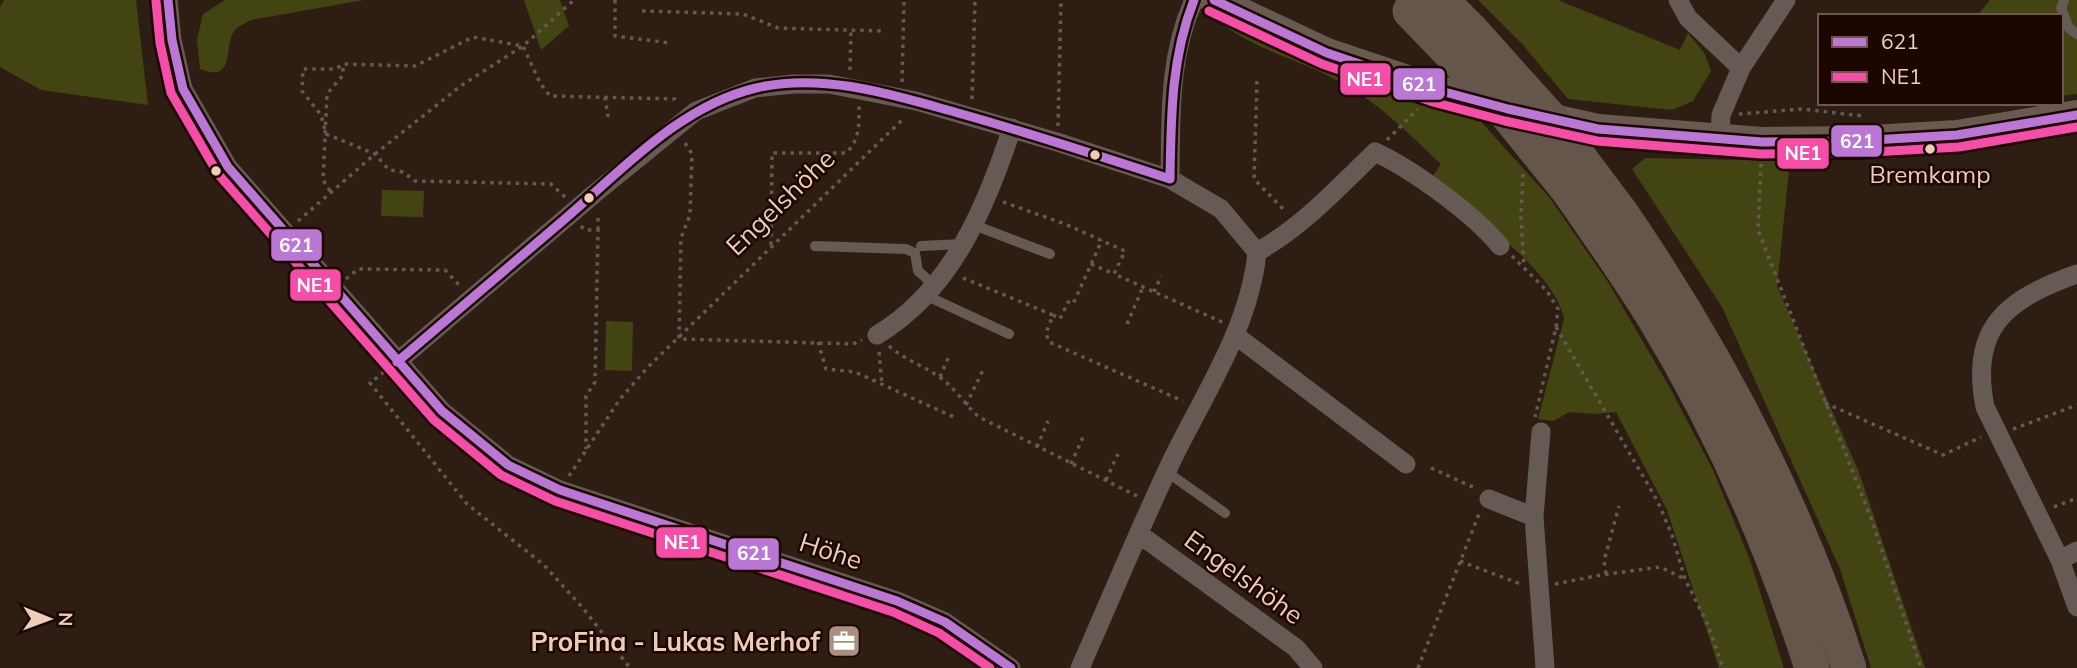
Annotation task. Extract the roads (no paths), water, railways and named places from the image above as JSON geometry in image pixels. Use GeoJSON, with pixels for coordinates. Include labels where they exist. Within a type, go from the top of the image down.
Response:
{"type":"FeatureCollection","features":[{"type":"Feature","properties":{"kind":"highway"},"geometry":{"type":"LineString","coordinates":[[1417,4],[1471,30],[1549,117],[1621,212],[1682,306],[1757,442],[1799,531],[1829,605],[1849,668]]}},
{"type":"Feature","properties":{"kind":"highway"},"geometry":{"type":"LineString","coordinates":[[1417,4],[1569,191],[1627,274],[1688,376],[1730,458],[1769,548],[1812,668]]}},
{"type":"Feature","properties":{"kind":"main road"},"geometry":{"type":"LineString","coordinates":[[1214,0],[1327,53],[1437,90],[1598,129],[1720,127],[1762,142],[1856,141],[1957,135],[2077,116]]}},
{"type":"Feature","properties":{"kind":"street","name":"Höhe"},"geometry":{"type":"LineString","coordinates":[[168,0],[172,40],[183,89],[228,167],[397,362],[442,411],[475,440],[508,465],[560,490],[897,601],[945,622],[1011,668]]}},
{"type":"Feature","properties":{"kind":"street"},"geometry":{"type":"LineString","coordinates":[[1170,179],[1174,69],[1183,25],[1194,0]]}},
{"type":"Feature","properties":{"kind":"street"},"geometry":{"type":"LineString","coordinates":[[1678,0],[1688,18],[1741,68]]}},
{"type":"Feature","properties":{"kind":"street"},"geometry":{"type":"LineString","coordinates":[[1720,127],[1741,68],[1786,0]]}},
{"type":"Feature","properties":{"kind":"street"},"geometry":{"type":"LineString","coordinates":[[397,362],[696,111],[755,88],[829,84],[909,100],[1012,128],[1170,179],[1221,209],[1257,252],[1250,299],[1152,503],[1080,668]]}},
{"type":"Feature","properties":{"kind":"street"},"geometry":{"type":"LineString","coordinates":[[877,335],[898,322],[935,284],[964,244],[988,196],[1012,128]]}},
{"type":"Feature","properties":{"kind":"street"},"geometry":{"type":"LineString","coordinates":[[1257,252],[1280,239],[1298,224],[1375,152],[1409,170],[1486,230],[1500,246]]}},
{"type":"Feature","properties":{"kind":"street"},"geometry":{"type":"LineString","coordinates":[[2077,274],[2026,295],[2005,312],[1988,337],[1980,363],[1985,407],[2036,514],[2068,556],[2077,607]]}},
{"type":"Feature","properties":{"kind":"street"},"geometry":{"type":"LineString","coordinates":[[1236,332],[1406,464]]}},
{"type":"Feature","properties":{"kind":"street"},"geometry":{"type":"LineString","coordinates":[[1541,432],[1534,517],[1545,668]]}},
{"type":"Feature","properties":{"kind":"street"},"geometry":{"type":"LineString","coordinates":[[1486,499],[1534,517]]}},
{"type":"Feature","properties":{"kind":"street","name":"Engelshöhe"},"geometry":{"type":"LineString","coordinates":[[1139,534],[1296,648],[1313,668]]}},
{"type":"Feature","properties":{"kind":"lane"},"geometry":{"type":"LineString","coordinates":[[2064,0],[2061,9],[2069,28],[2077,34]]}},
{"type":"Feature","properties":{"kind":"lane"},"geometry":{"type":"LineString","coordinates":[[974,225],[1050,254]]}},
{"type":"Feature","properties":{"kind":"lane"},"geometry":{"type":"LineString","coordinates":[[921,246],[964,244]]}},
{"type":"Feature","properties":{"kind":"lane"},"geometry":{"type":"LineString","coordinates":[[815,246],[905,249],[915,253],[918,271],[1009,334]]}},
{"type":"Feature","properties":{"kind":"lane"},"geometry":{"type":"LineString","coordinates":[[1167,472],[1225,513]]}},
{"type":"Feature","properties":{"kind":"place","name":"Bremkamp"},"geometry":{"type":"Point","coordinates":[1930,149]}},
{"type":"Feature","properties":{"kind":"place","name":"ProFina - Lukas Merhof"},"geometry":{"type":"Point","coordinates":[844,641]}}]}
